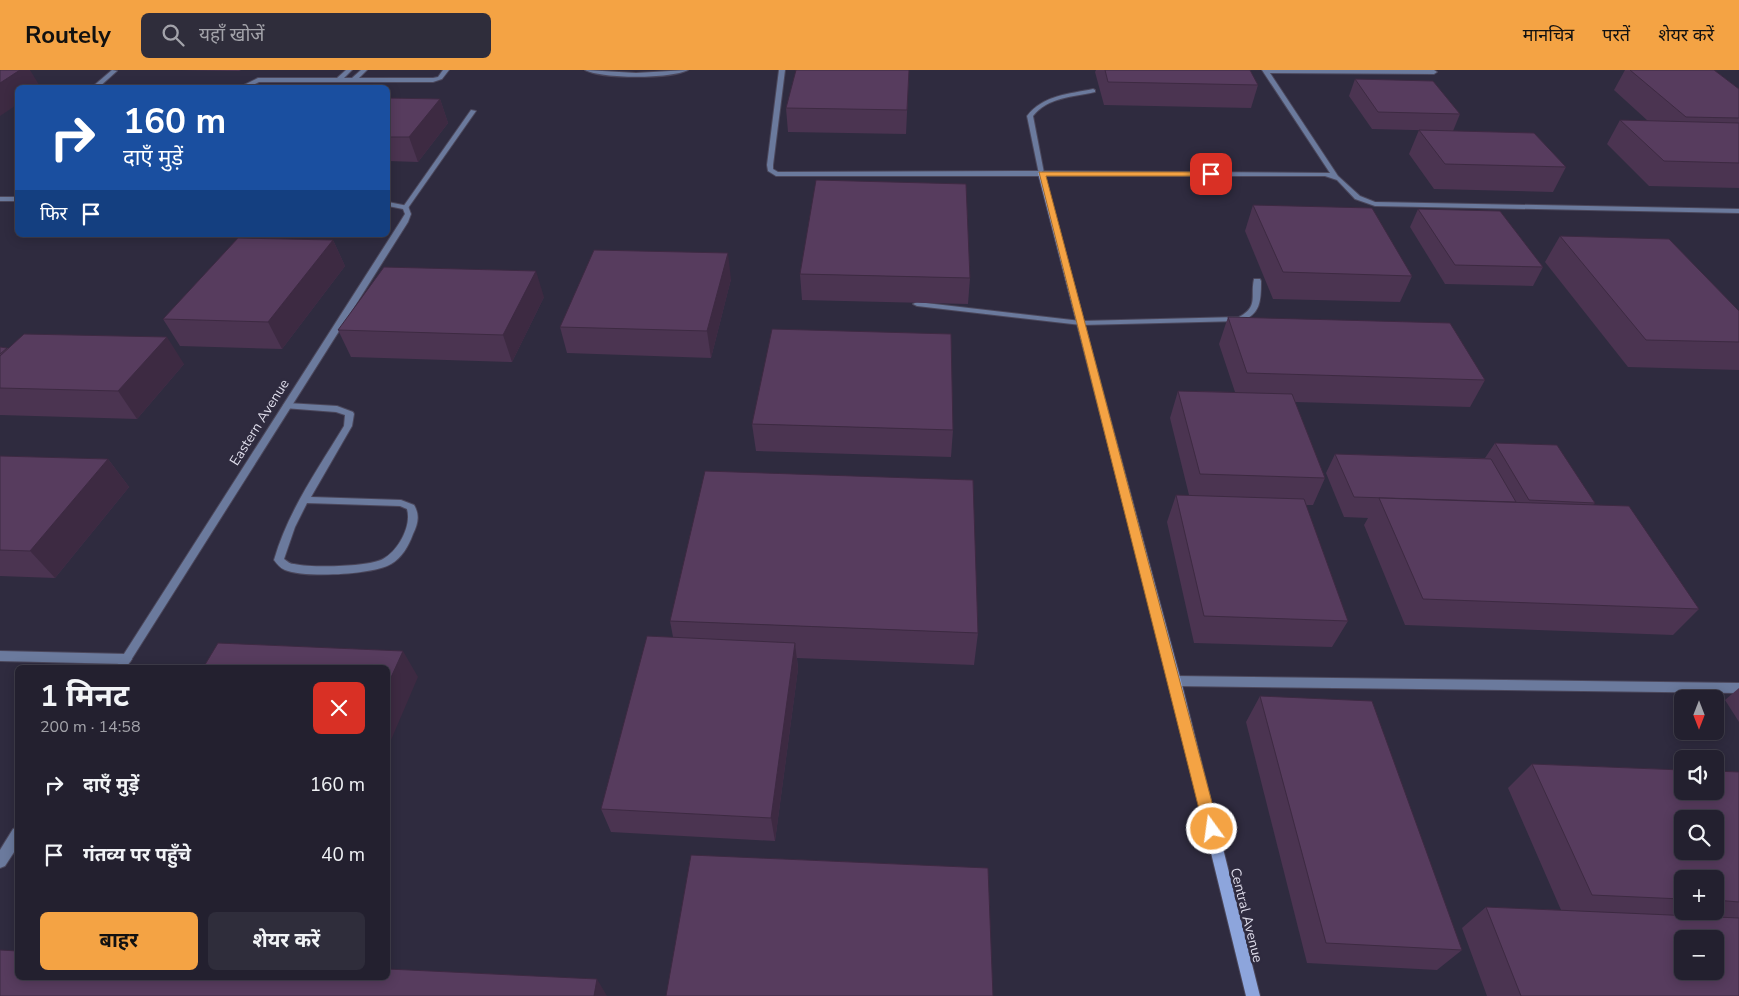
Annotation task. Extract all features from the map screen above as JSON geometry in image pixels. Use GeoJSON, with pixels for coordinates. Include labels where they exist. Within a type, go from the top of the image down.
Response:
{"type":"FeatureCollection","features":[{"type":"Feature","properties":{"kind":"street"},"geometry":{"type":"LineString","coordinates":[[339,80],[348,70]]}},
{"type":"Feature","properties":{"kind":"street"},"geometry":{"type":"LineString","coordinates":[[354,80],[364,70]]}},
{"type":"Feature","properties":{"kind":"street"},"geometry":{"type":"LineString","coordinates":[[247,85],[258,80],[433,80],[440,78],[446,70]]}},
{"type":"Feature","properties":{"kind":"street"},"geometry":{"type":"LineString","coordinates":[[588,70],[616,74],[652,75],[685,70]]}},
{"type":"Feature","properties":{"kind":"street"},"geometry":{"type":"LineString","coordinates":[[782,70],[770,165],[770,170],[776,174],[1042,173],[1335,176]]}},
{"type":"Feature","properties":{"kind":"street"},"geometry":{"type":"LineString","coordinates":[[98,85],[114,71]]}},
{"type":"Feature","properties":{"kind":"street"},"geometry":{"type":"LineString","coordinates":[[1266,71],[1434,72]]}},
{"type":"Feature","properties":{"kind":"street"},"geometry":{"type":"LineString","coordinates":[[1266,71],[1335,176],[1356,199],[1363,203],[1739,211]]}},
{"type":"Feature","properties":{"kind":"street"},"geometry":{"type":"LineString","coordinates":[[1042,173],[1030,116],[1035,108],[1044,102],[1093,91]]}},
{"type":"Feature","properties":{"kind":"street","name":"Eastern Avenue"},"geometry":{"type":"LineString","coordinates":[[123,663],[404,222],[408,214],[406,207],[473,111]]}},
{"type":"Feature","properties":{"kind":"street","name":"Central Avenue"},"geometry":{"type":"LineString","coordinates":[[1042,173],[1175,681],[1253,996]]}},
{"type":"Feature","properties":{"kind":"street"},"geometry":{"type":"LineString","coordinates":[[0,199],[15,199]]}},
{"type":"Feature","properties":{"kind":"street"},"geometry":{"type":"LineString","coordinates":[[390,204],[406,207]]}},
{"type":"Feature","properties":{"kind":"street"},"geometry":{"type":"LineString","coordinates":[[916,304],[1081,323],[1240,319],[1251,314],[1257,306],[1257,281]]}},
{"type":"Feature","properties":{"kind":"street"},"geometry":{"type":"LineString","coordinates":[[287,406],[337,409],[350,414],[348,426],[305,500],[281,549],[279,560],[291,568],[320,570],[368,567],[385,563],[396,556],[414,517],[411,507],[401,503],[305,500]]}},
{"type":"Feature","properties":{"kind":"street"},"geometry":{"type":"LineString","coordinates":[[0,656],[123,663]]}},
{"type":"Feature","properties":{"kind":"street"},"geometry":{"type":"LineString","coordinates":[[1175,681],[1739,688]]}},
{"type":"Feature","properties":{"kind":"street"},"geometry":{"type":"LineString","coordinates":[[0,862],[15,838]]}},
{"type":"Feature","properties":{"kind":"building"},"geometry":{"type":"Polygon","coordinates":[[[0,70],[20,70],[0,83],[0,70]]]}},
{"type":"Feature","properties":{"kind":"building"},"geometry":{"type":"Polygon","coordinates":[[[796,70],[909,70],[907,110],[786,108],[796,70]]]}},
{"type":"Feature","properties":{"kind":"building"},"geometry":{"type":"Polygon","coordinates":[[[1105,70],[1250,70],[1258,85],[1108,82],[1105,70]]]}},
{"type":"Feature","properties":{"kind":"building"},"geometry":{"type":"Polygon","coordinates":[[[1630,70],[1714,70],[1739,89],[1739,118],[1686,117],[1630,70]]]}},
{"type":"Feature","properties":{"kind":"building"},"geometry":{"type":"Polygon","coordinates":[[[1355,79],[1433,81],[1460,114],[1378,112],[1355,79]]]}},
{"type":"Feature","properties":{"kind":"building"},"geometry":{"type":"Polygon","coordinates":[[[390,98],[440,99],[409,137],[390,137],[390,98]]]}},
{"type":"Feature","properties":{"kind":"building"},"geometry":{"type":"Polygon","coordinates":[[[1620,120],[1739,123],[1739,163],[1664,161],[1620,120]]]}},
{"type":"Feature","properties":{"kind":"building"},"geometry":{"type":"Polygon","coordinates":[[[1419,130],[1534,133],[1566,167],[1445,164],[1419,130]]]}},
{"type":"Feature","properties":{"kind":"building"},"geometry":{"type":"Polygon","coordinates":[[[816,180],[966,184],[970,278],[800,274],[816,180]]]}},
{"type":"Feature","properties":{"kind":"building"},"geometry":{"type":"Polygon","coordinates":[[[1253,205],[1372,208],[1412,276],[1283,272],[1253,205]]]}},
{"type":"Feature","properties":{"kind":"building"},"geometry":{"type":"Polygon","coordinates":[[[1418,209],[1500,211],[1543,267],[1455,265],[1418,209]]]}},
{"type":"Feature","properties":{"kind":"building"},"geometry":{"type":"Polygon","coordinates":[[[1560,236],[1669,239],[1739,311],[1739,342],[1646,340],[1560,236]]]}},
{"type":"Feature","properties":{"kind":"building"},"geometry":{"type":"Polygon","coordinates":[[[238,238],[333,240],[268,322],[163,319],[238,238]]]}},
{"type":"Feature","properties":{"kind":"building"},"geometry":{"type":"Polygon","coordinates":[[[594,250],[728,253],[707,331],[560,327],[594,250]]]}},
{"type":"Feature","properties":{"kind":"building"},"geometry":{"type":"Polygon","coordinates":[[[384,267],[536,271],[503,335],[338,330],[384,267]]]}},
{"type":"Feature","properties":{"kind":"building"},"geometry":{"type":"Polygon","coordinates":[[[1228,317],[1450,323],[1485,380],[1247,373],[1228,317]]]}},
{"type":"Feature","properties":{"kind":"building"},"geometry":{"type":"Polygon","coordinates":[[[772,329],[951,334],[953,430],[752,424],[772,329]]]}},
{"type":"Feature","properties":{"kind":"building"},"geometry":{"type":"Polygon","coordinates":[[[24,334],[167,337],[118,391],[0,388],[0,356],[24,334]]]}},
{"type":"Feature","properties":{"kind":"building"},"geometry":{"type":"Polygon","coordinates":[[[0,347],[7,348],[0,354],[0,347]]]}},
{"type":"Feature","properties":{"kind":"building"},"geometry":{"type":"Polygon","coordinates":[[[1178,391],[1292,394],[1325,478],[1200,474],[1178,391]]]}},
{"type":"Feature","properties":{"kind":"building"},"geometry":{"type":"Polygon","coordinates":[[[1495,443],[1557,445],[1595,503],[1529,500],[1495,443]]]}},
{"type":"Feature","properties":{"kind":"building"},"geometry":{"type":"Polygon","coordinates":[[[1335,454],[1491,459],[1516,502],[1354,497],[1335,454]]]}},
{"type":"Feature","properties":{"kind":"building"},"geometry":{"type":"Polygon","coordinates":[[[0,456],[108,459],[30,551],[0,550],[0,456]]]}},
{"type":"Feature","properties":{"kind":"building"},"geometry":{"type":"Polygon","coordinates":[[[705,471],[973,480],[978,633],[670,621],[705,471]]]}},
{"type":"Feature","properties":{"kind":"building"},"geometry":{"type":"Polygon","coordinates":[[[1176,495],[1304,499],[1348,621],[1204,616],[1176,495]]]}},
{"type":"Feature","properties":{"kind":"building"},"geometry":{"type":"Polygon","coordinates":[[[1379,498],[1629,506],[1699,609],[1423,599],[1379,498]]]}},
{"type":"Feature","properties":{"kind":"building"},"geometry":{"type":"Polygon","coordinates":[[[647,636],[795,643],[771,818],[601,809],[647,636]]]}},
{"type":"Feature","properties":{"kind":"building"},"geometry":{"type":"Polygon","coordinates":[[[218,643],[403,651],[390,680],[390,665],[205,665],[218,643]]]}},
{"type":"Feature","properties":{"kind":"building"},"geometry":{"type":"Polygon","coordinates":[[[1260,696],[1372,701],[1462,950],[1326,943],[1260,696]]]}},
{"type":"Feature","properties":{"kind":"building"},"geometry":{"type":"Polygon","coordinates":[[[1532,764],[1674,770],[1674,800],[1724,800],[1724,771],[1739,772],[1739,902],[1724,901],[1724,870],[1674,870],[1674,899],[1592,895],[1532,764]]]}},
{"type":"Feature","properties":{"kind":"building"},"geometry":{"type":"Polygon","coordinates":[[[691,855],[988,868],[993,996],[666,996],[691,855]]]}},
{"type":"Feature","properties":{"kind":"building"},"geometry":{"type":"Polygon","coordinates":[[[1486,907],[1674,915],[1674,920],[1724,920],[1724,917],[1739,918],[1739,996],[1521,996],[1486,907]]]}},
{"type":"Feature","properties":{"kind":"building"},"geometry":{"type":"Polygon","coordinates":[[[0,950],[15,951],[15,980],[390,980],[390,969],[597,979],[594,996],[0,996],[0,950]]]}},
{"type":"Feature","properties":{"kind":"route"},"geometry":{"type":"LineString","coordinates":[[1211,174],[1042,173],[1212,829]]}}]}
